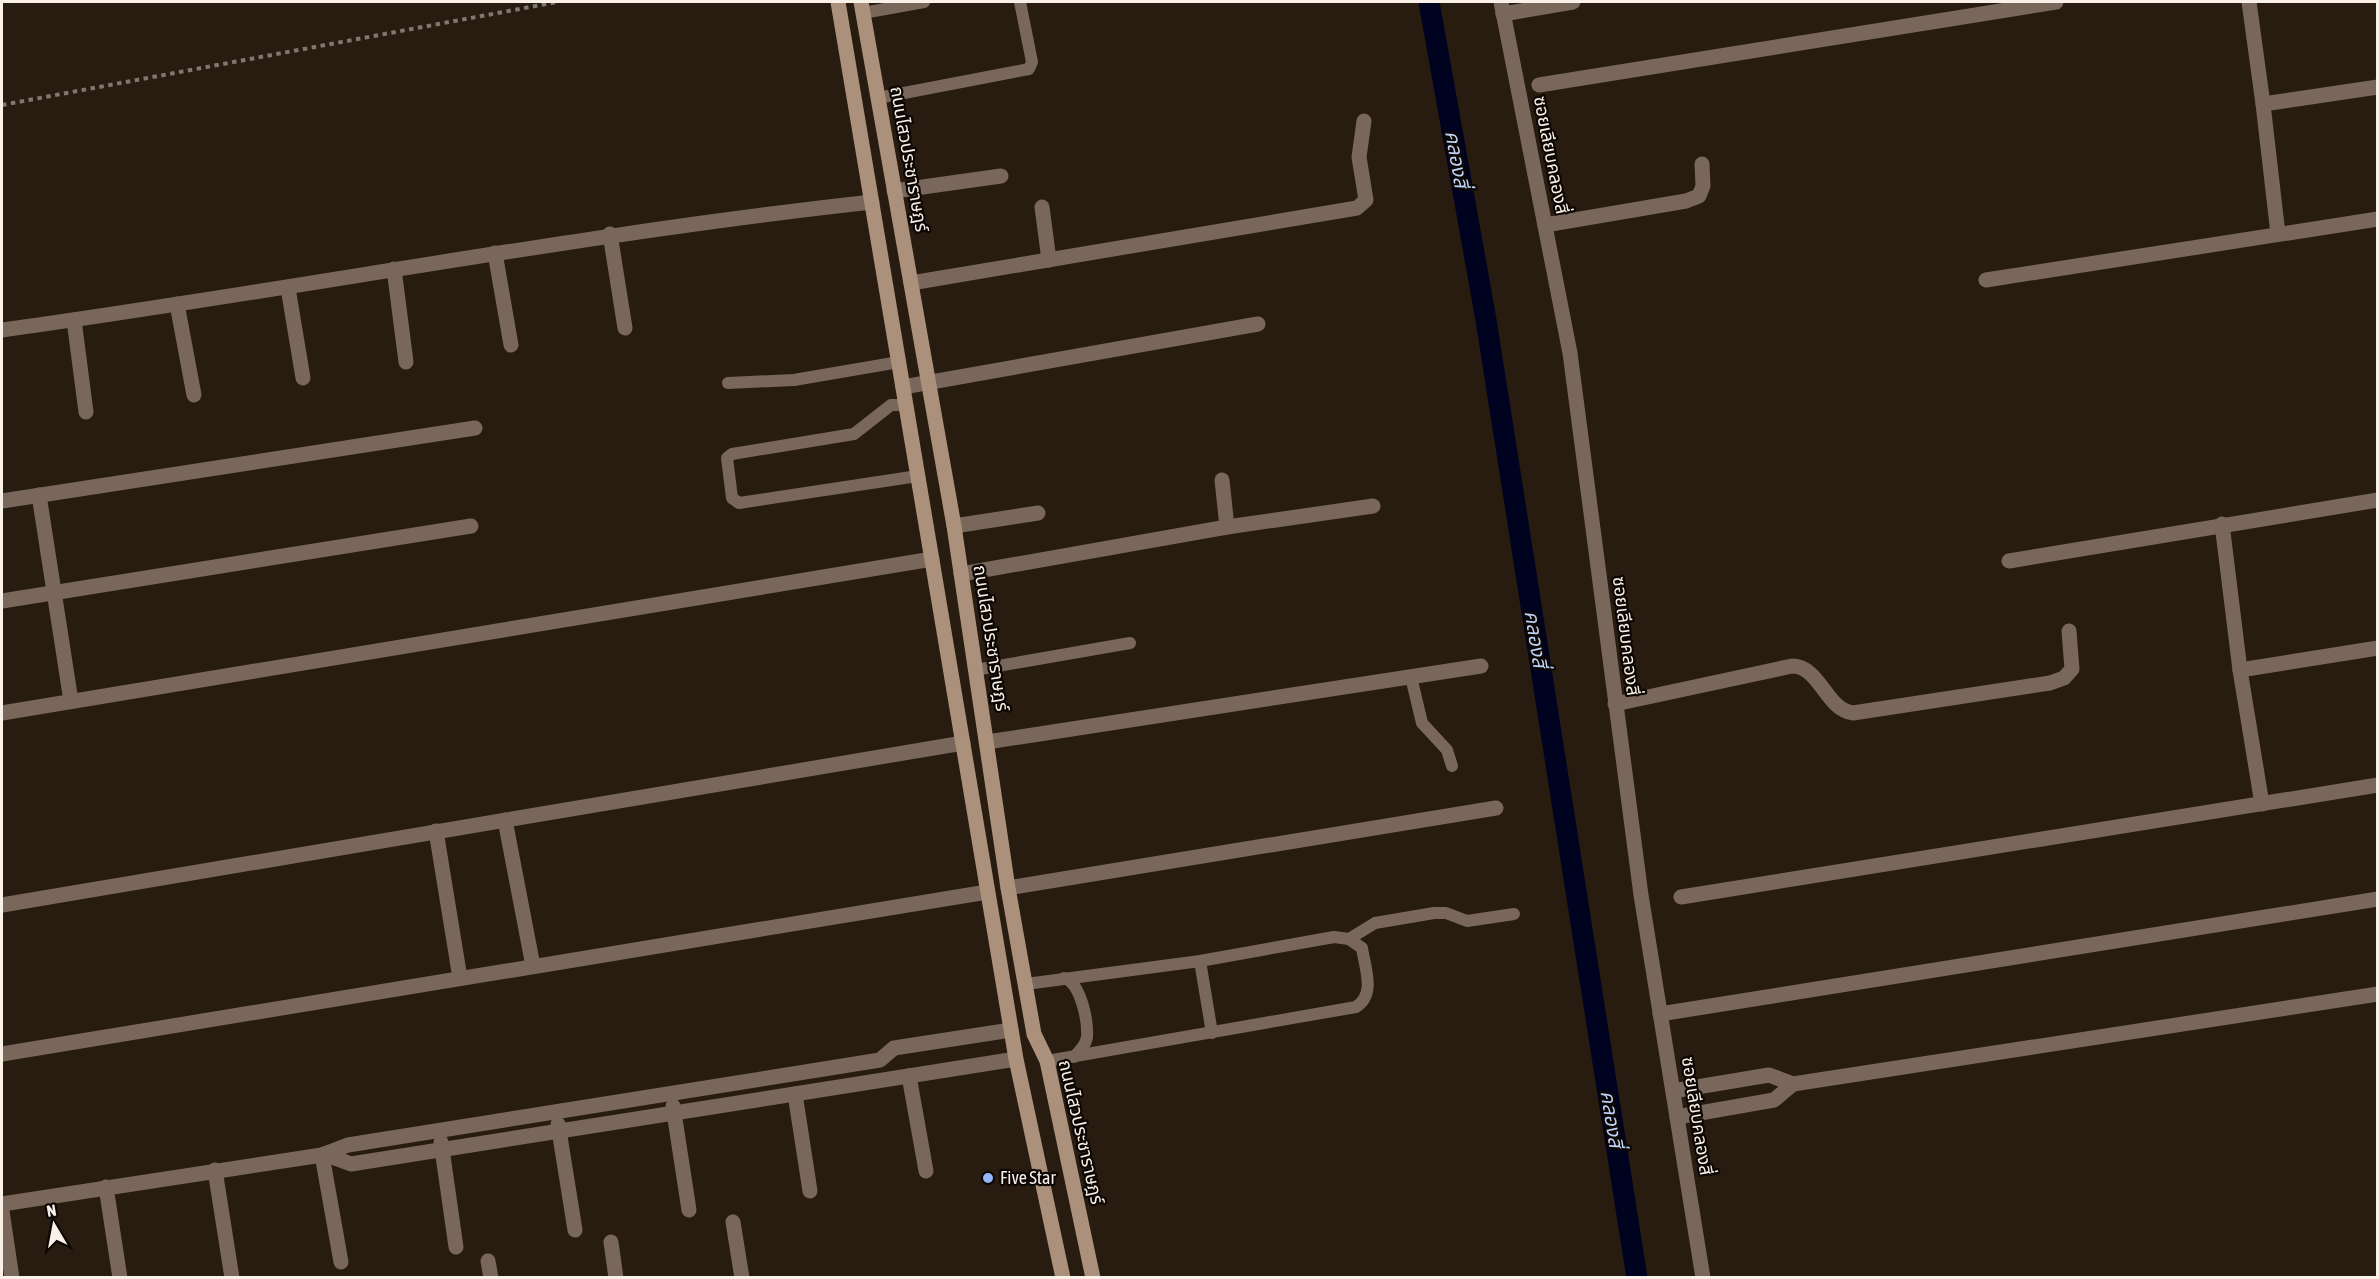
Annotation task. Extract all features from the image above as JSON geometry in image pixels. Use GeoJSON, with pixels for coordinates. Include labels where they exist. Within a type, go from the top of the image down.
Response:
{"type":"FeatureCollection","features":[{"type":"Feature","properties":{"kind":"main road"},"geometry":{"type":"LineString","coordinates":[[838,2],[1016,1059],[1063,1278]]}},
{"type":"Feature","properties":{"kind":"main road","name":"ถนนไสวประชาราษฎร์"},"geometry":{"type":"LineString","coordinates":[[862,7],[954,526],[1008,888],[1034,1034],[1047,1062],[1093,1278]]}},
{"type":"Feature","properties":{"kind":"street"},"geometry":{"type":"LineString","coordinates":[[1502,8],[1572,2]]}},
{"type":"Feature","properties":{"kind":"street"},"geometry":{"type":"LineString","coordinates":[[1539,85],[2056,2]]}},
{"type":"Feature","properties":{"kind":"street"},"geometry":{"type":"LineString","coordinates":[[2249,2],[2278,234]]}},
{"type":"Feature","properties":{"kind":"street","name":"ซอยเลียบคลองสี่"},"geometry":{"type":"LineString","coordinates":[[1502,8],[1570,353],[1615,704],[1660,1014],[1703,1278]]}},
{"type":"Feature","properties":{"kind":"street"},"geometry":{"type":"LineString","coordinates":[[2263,104],[2378,87]]}},
{"type":"Feature","properties":{"kind":"street"},"geometry":{"type":"LineString","coordinates":[[911,283],[1357,208],[1366,200],[1359,157],[1364,121]]}},
{"type":"Feature","properties":{"kind":"street"},"geometry":{"type":"LineString","coordinates":[[1545,225],[1686,201],[1700,196],[1703,186],[1702,164]]}},
{"type":"Feature","properties":{"kind":"street"},"geometry":{"type":"LineString","coordinates":[[894,191],[1001,176]]}},
{"type":"Feature","properties":{"kind":"street"},"geometry":{"type":"LineString","coordinates":[[2,330],[288,288],[610,234],[872,202]]}},
{"type":"Feature","properties":{"kind":"street"},"geometry":{"type":"LineString","coordinates":[[1042,207],[1049,260]]}},
{"type":"Feature","properties":{"kind":"street"},"geometry":{"type":"LineString","coordinates":[[1986,280],[2378,219]]}},
{"type":"Feature","properties":{"kind":"street"},"geometry":{"type":"LineString","coordinates":[[610,234],[625,328]]}},
{"type":"Feature","properties":{"kind":"street"},"geometry":{"type":"LineString","coordinates":[[495,253],[511,345]]}},
{"type":"Feature","properties":{"kind":"street"},"geometry":{"type":"LineString","coordinates":[[394,269],[406,362]]}},
{"type":"Feature","properties":{"kind":"street"},"geometry":{"type":"LineString","coordinates":[[288,288],[303,378]]}},
{"type":"Feature","properties":{"kind":"street"},"geometry":{"type":"LineString","coordinates":[[177,304],[194,395]]}},
{"type":"Feature","properties":{"kind":"street"},"geometry":{"type":"LineString","coordinates":[[74,320],[86,412]]}},
{"type":"Feature","properties":{"kind":"street"},"geometry":{"type":"LineString","coordinates":[[903,387],[1258,324]]}},
{"type":"Feature","properties":{"kind":"street"},"geometry":{"type":"LineString","coordinates":[[2,501],[475,428]]}},
{"type":"Feature","properties":{"kind":"street"},"geometry":{"type":"LineString","coordinates":[[1222,480],[1227,526]]}},
{"type":"Feature","properties":{"kind":"street"},"geometry":{"type":"LineString","coordinates":[[39,495],[71,701]]}},
{"type":"Feature","properties":{"kind":"street"},"geometry":{"type":"LineString","coordinates":[[2009,561],[2378,500]]}},
{"type":"Feature","properties":{"kind":"street"},"geometry":{"type":"LineString","coordinates":[[961,574],[1227,526],[1372,506]]}},
{"type":"Feature","properties":{"kind":"street"},"geometry":{"type":"LineString","coordinates":[[954,526],[1038,513]]}},
{"type":"Feature","properties":{"kind":"street"},"geometry":{"type":"LineString","coordinates":[[2222,524],[2240,670],[2262,804]]}},
{"type":"Feature","properties":{"kind":"street"},"geometry":{"type":"LineString","coordinates":[[2,601],[471,526]]}},
{"type":"Feature","properties":{"kind":"street"},"geometry":{"type":"LineString","coordinates":[[2,713],[932,559]]}},
{"type":"Feature","properties":{"kind":"street"},"geometry":{"type":"LineString","coordinates":[[1615,704],[1792,666],[1805,668],[1842,710],[1853,713],[2050,683],[2064,678],[2072,669],[2069,630]]}},
{"type":"Feature","properties":{"kind":"street"},"geometry":{"type":"LineString","coordinates":[[2240,670],[2378,648]]}},
{"type":"Feature","properties":{"kind":"street"},"geometry":{"type":"LineString","coordinates":[[987,742],[1481,666]]}},
{"type":"Feature","properties":{"kind":"street"},"geometry":{"type":"LineString","coordinates":[[2,905],[963,743]]}},
{"type":"Feature","properties":{"kind":"street"},"geometry":{"type":"LineString","coordinates":[[1681,897],[2378,785]]}},
{"type":"Feature","properties":{"kind":"street"},"geometry":{"type":"LineString","coordinates":[[1008,888],[1496,808]]}},
{"type":"Feature","properties":{"kind":"street"},"geometry":{"type":"LineString","coordinates":[[505,820],[533,966]]}},
{"type":"Feature","properties":{"kind":"street"},"geometry":{"type":"LineString","coordinates":[[436,831],[460,978]]}},
{"type":"Feature","properties":{"kind":"street"},"geometry":{"type":"LineString","coordinates":[[2,1054],[987,892]]}},
{"type":"Feature","properties":{"kind":"street"},"geometry":{"type":"LineString","coordinates":[[1660,1014],[2378,899]]}},
{"type":"Feature","properties":{"kind":"street"},"geometry":{"type":"LineString","coordinates":[[1673,1091],[1769,1075],[1793,1084],[2378,994]]}},
{"type":"Feature","properties":{"kind":"street"},"geometry":{"type":"LineString","coordinates":[[2,1204],[323,1155],[348,1145],[880,1060],[894,1048],[1011,1030]]}},
{"type":"Feature","properties":{"kind":"street"},"geometry":{"type":"LineString","coordinates":[[323,1155],[351,1164],[1016,1059]]}},
{"type":"Feature","properties":{"kind":"street"},"geometry":{"type":"LineString","coordinates":[[880,1060],[884,1080]]}},
{"type":"Feature","properties":{"kind":"street"},"geometry":{"type":"LineString","coordinates":[[909,1076],[926,1171]]}},
{"type":"Feature","properties":{"kind":"street"},"geometry":{"type":"LineString","coordinates":[[1677,1117],[1774,1100],[1793,1084]]}},
{"type":"Feature","properties":{"kind":"street"},"geometry":{"type":"LineString","coordinates":[[671,1094],[689,1210]]}},
{"type":"Feature","properties":{"kind":"street"},"geometry":{"type":"LineString","coordinates":[[795,1094],[810,1191]]}},
{"type":"Feature","properties":{"kind":"street"},"geometry":{"type":"LineString","coordinates":[[556,1112],[575,1230]]}},
{"type":"Feature","properties":{"kind":"street"},"geometry":{"type":"LineString","coordinates":[[439,1131],[456,1247]]}},
{"type":"Feature","properties":{"kind":"street"},"geometry":{"type":"LineString","coordinates":[[323,1155],[341,1262]]}},
{"type":"Feature","properties":{"kind":"street"},"geometry":{"type":"LineString","coordinates":[[215,1170],[232,1278]]}},
{"type":"Feature","properties":{"kind":"street"},"geometry":{"type":"LineString","coordinates":[[106,1188],[120,1278]]}},
{"type":"Feature","properties":{"kind":"street"},"geometry":{"type":"LineString","coordinates":[[2,1211],[12,1278]]}},
{"type":"Feature","properties":{"kind":"street"},"geometry":{"type":"LineString","coordinates":[[733,1222],[742,1278]]}},
{"type":"Feature","properties":{"kind":"street"},"geometry":{"type":"LineString","coordinates":[[611,1242],[616,1278]]}},
{"type":"Feature","properties":{"kind":"street"},"geometry":{"type":"LineString","coordinates":[[488,1261],[491,1278]]}},
{"type":"Feature","properties":{"kind":"lane"},"geometry":{"type":"LineString","coordinates":[[862,7],[924,2]]}},
{"type":"Feature","properties":{"kind":"lane"},"geometry":{"type":"LineString","coordinates":[[878,98],[1029,69],[1032,62],[1020,2]]}},
{"type":"Feature","properties":{"kind":"lane"},"geometry":{"type":"LineString","coordinates":[[728,383],[794,380],[899,362]]}},
{"type":"Feature","properties":{"kind":"lane"},"geometry":{"type":"LineString","coordinates":[[906,405],[891,405],[854,434],[732,454],[728,458],[732,498],[739,503],[918,476]]}},
{"type":"Feature","properties":{"kind":"lane"},"geometry":{"type":"LineString","coordinates":[[975,670],[1130,643]]}},
{"type":"Feature","properties":{"kind":"lane"},"geometry":{"type":"LineString","coordinates":[[1412,677],[1422,723],[1447,750],[1452,766]]}},
{"type":"Feature","properties":{"kind":"lane"},"geometry":{"type":"LineString","coordinates":[[1349,939],[1375,923],[1434,913],[1446,913],[1467,921],[1514,914]]}},
{"type":"Feature","properties":{"kind":"lane"},"geometry":{"type":"LineString","coordinates":[[1026,984],[1200,961],[1334,937],[1349,939],[1362,948],[1368,993],[1362,1004],[1349,1009],[1047,1062]]}},
{"type":"Feature","properties":{"kind":"lane"},"geometry":{"type":"LineString","coordinates":[[1200,961],[1212,1033]]}},
{"type":"Feature","properties":{"kind":"lane"},"geometry":{"type":"LineString","coordinates":[[1064,978],[1074,984],[1080,994],[1087,1038],[1082,1048],[1074,1056]]}},
{"type":"Feature","properties":{"kind":"path"},"geometry":{"type":"LineString","coordinates":[[2,105],[557,2]]}},
{"type":"Feature","properties":{"kind":"waterway","name":"คลองสี่"},"geometry":{"type":"LineString","coordinates":[[1429,2],[1486,320],[1637,1278]]}},
{"type":"Feature","properties":{"kind":"place","name":"Five Star"},"geometry":{"type":"Point","coordinates":[988,1178]}}]}
